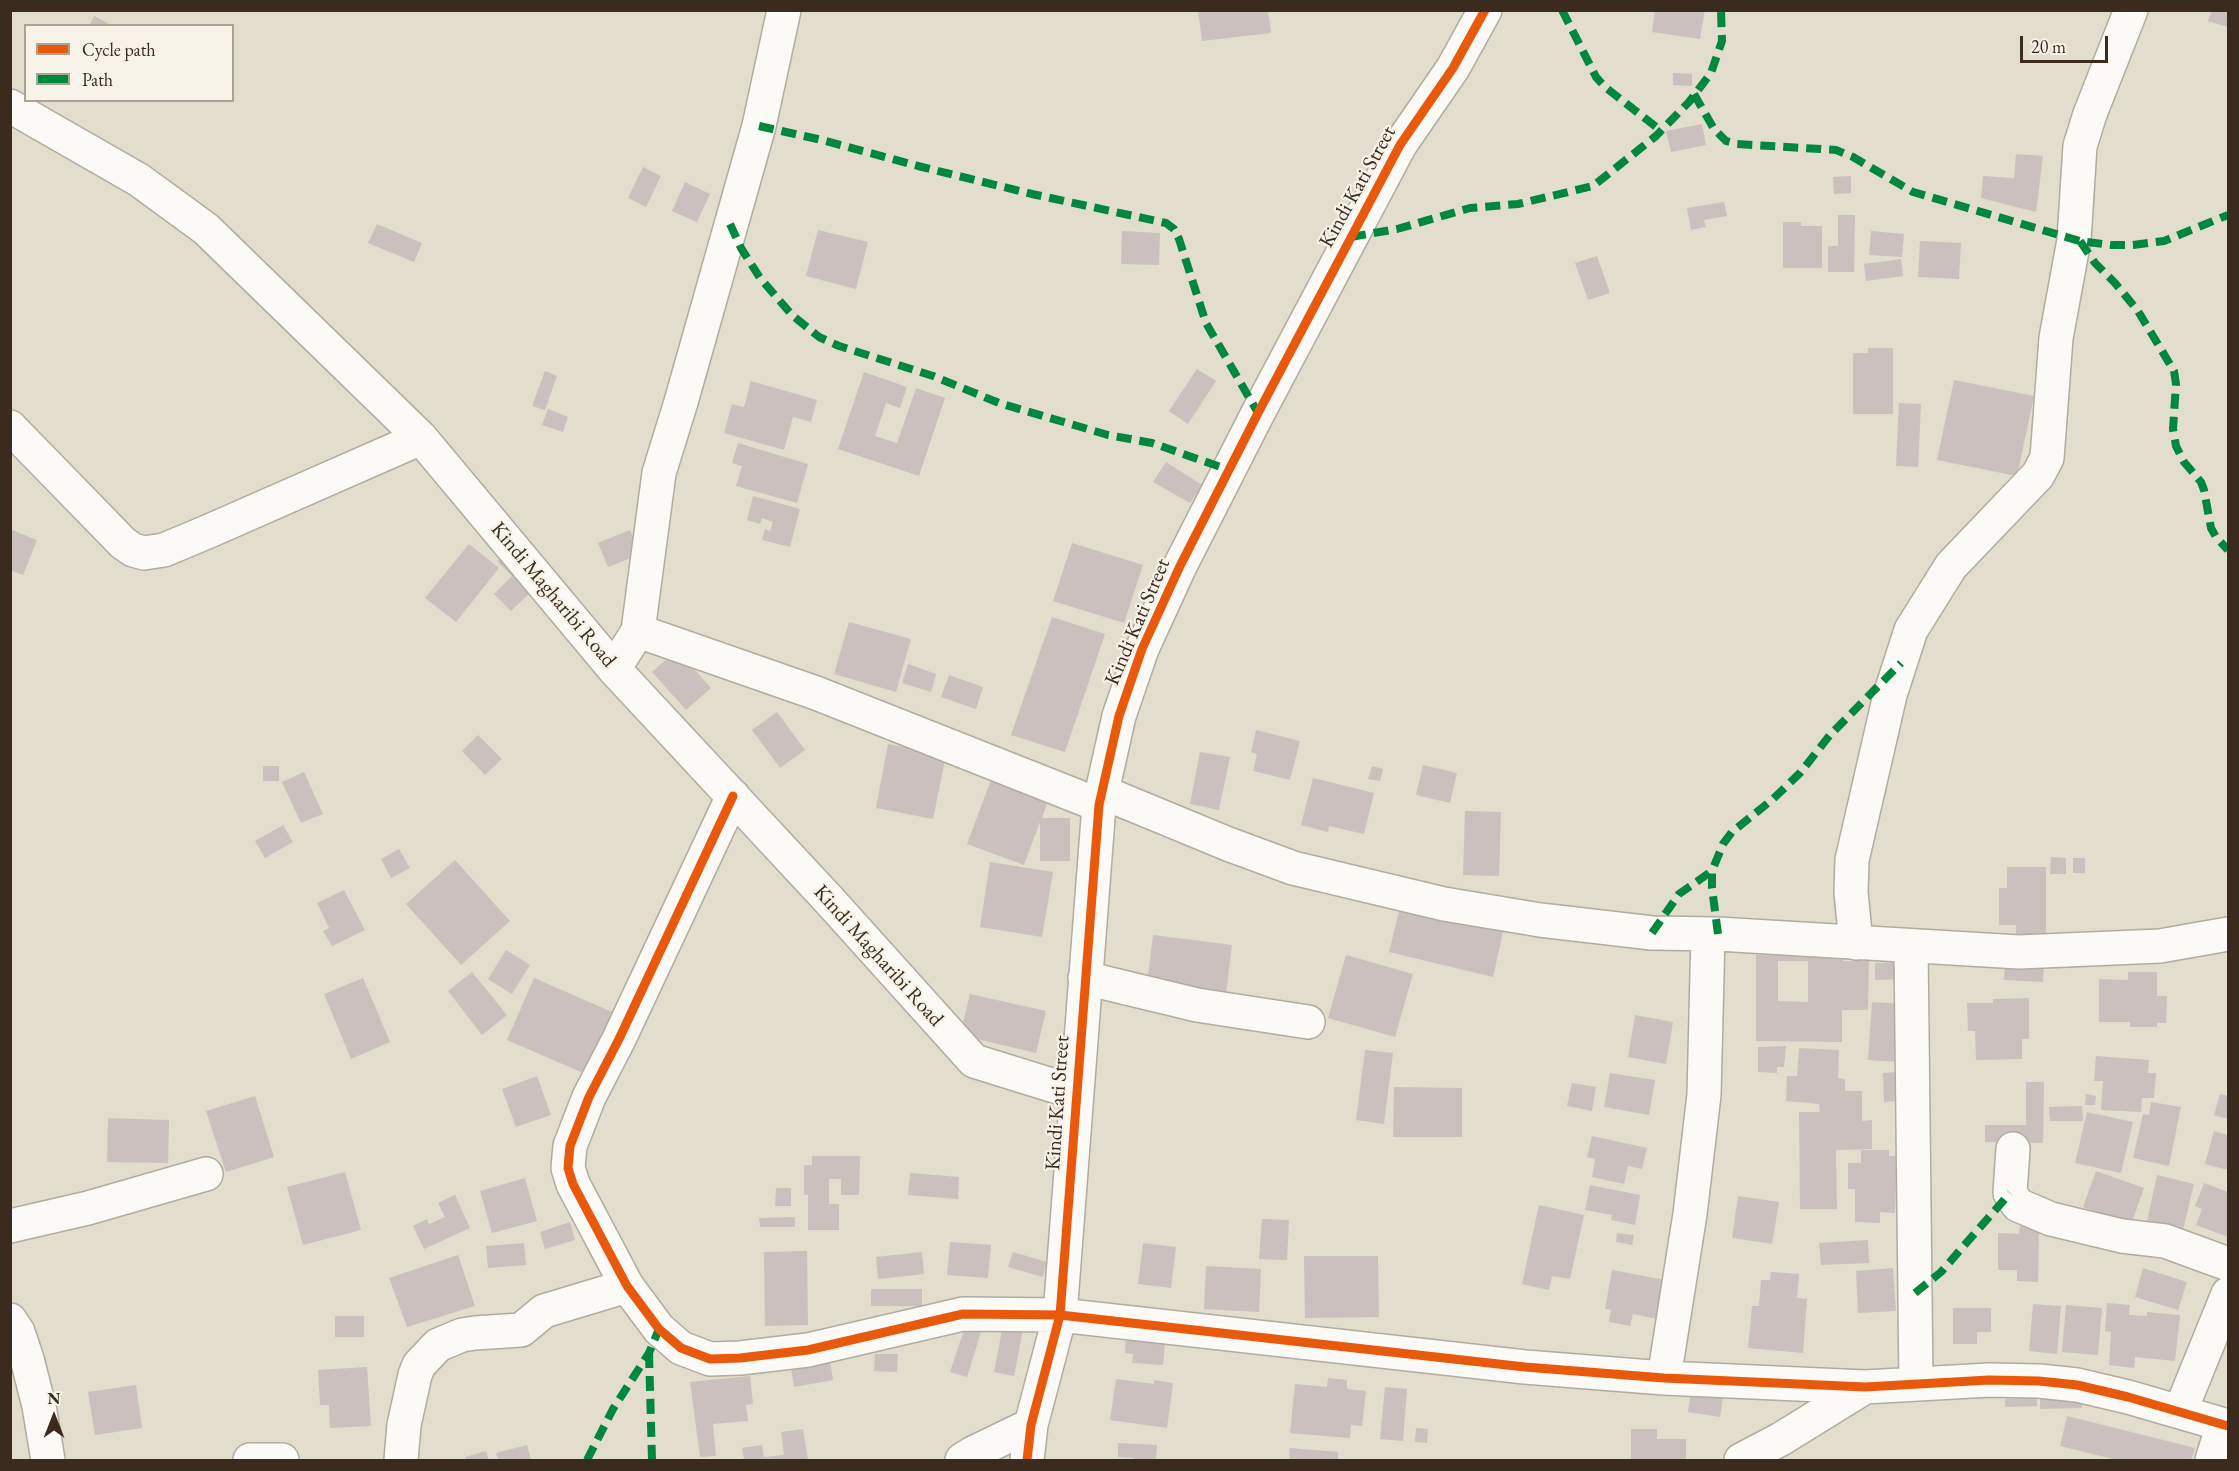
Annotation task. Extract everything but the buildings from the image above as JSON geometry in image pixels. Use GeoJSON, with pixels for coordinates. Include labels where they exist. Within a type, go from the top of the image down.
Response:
{"type":"FeatureCollection","features":[{"type":"Feature","properties":{"kind":"street"},"geometry":{"type":"LineString","coordinates":[[614,669],[638,631],[659,473],[759,126],[784,10]]}},
{"type":"Feature","properties":{"kind":"street","name":"Kindi Kati Street"},"geometry":{"type":"LineString","coordinates":[[1027,1461],[1031,1425],[1060,1315],[1100,799],[1119,716],[1142,649],[1180,566],[1400,145],[1453,68],[1485,10]]}},
{"type":"Feature","properties":{"kind":"street"},"geometry":{"type":"LineString","coordinates":[[1856,943],[1851,892],[1852,860],[1890,695],[1911,630],[1951,566],[2038,475],[2047,458],[2056,338],[2074,240],[2080,146],[2090,114],[2131,10]]}},
{"type":"Feature","properties":{"kind":"street","name":"Kindi Magharibi Road"},"geometry":{"type":"LineString","coordinates":[[10,106],[139,180],[206,229],[422,438],[614,669],[974,1061],[1077,1093]]}},
{"type":"Feature","properties":{"kind":"street"},"geometry":{"type":"LineString","coordinates":[[10,426],[123,543],[133,550],[144,553],[164,550],[422,438]]}},
{"type":"Feature","properties":{"kind":"street"},"geometry":{"type":"LineString","coordinates":[[638,631],[816,693],[1293,868],[1444,904],[1540,920],[1652,933],[1708,934],[2031,952],[2160,946],[2229,934]]}},
{"type":"Feature","properties":{"kind":"street"},"geometry":{"type":"LineString","coordinates":[[733,796],[619,1039],[589,1097],[570,1146],[568,1168],[573,1184],[627,1286],[659,1329],[681,1348],[710,1359],[740,1358],[808,1350],[963,1314],[1060,1315],[1525,1367],[1664,1378],[1865,1387],[1989,1380],[2039,1381],[2077,1385],[2226,1426],[2212,1461]]}},
{"type":"Feature","properties":{"kind":"street"},"geometry":{"type":"LineString","coordinates":[[1664,1378],[1690,1214],[1704,1095],[1708,934]]}},
{"type":"Feature","properties":{"kind":"street"},"geometry":{"type":"LineString","coordinates":[[1911,946],[1916,1384]]}},
{"type":"Feature","properties":{"kind":"street"},"geometry":{"type":"LineString","coordinates":[[1085,978],[1197,1005],[1308,1022]]}},
{"type":"Feature","properties":{"kind":"street"},"geometry":{"type":"LineString","coordinates":[[2013,1149],[2010,1193],[2019,1205],[2051,1219],[2122,1236],[2165,1241],[2229,1264]]}},
{"type":"Feature","properties":{"kind":"street"},"geometry":{"type":"LineString","coordinates":[[10,1226],[88,1208],[206,1174]]}},
{"type":"Feature","properties":{"kind":"street"},"geometry":{"type":"LineString","coordinates":[[401,1461],[404,1425],[415,1375],[419,1365],[438,1345],[475,1333],[521,1330],[544,1311],[627,1286]]}},
{"type":"Feature","properties":{"kind":"street"},"geometry":{"type":"LineString","coordinates":[[2180,1412],[2229,1294]]}},
{"type":"Feature","properties":{"kind":"street"},"geometry":{"type":"LineString","coordinates":[[10,1320],[18,1332],[27,1359],[39,1406],[48,1461]]}},
{"type":"Feature","properties":{"kind":"street"},"geometry":{"type":"LineString","coordinates":[[1741,1461],[1782,1439],[1865,1387]]}},
{"type":"Feature","properties":{"kind":"street"},"geometry":{"type":"LineString","coordinates":[[962,1461],[973,1453],[1031,1425]]}},
{"type":"Feature","properties":{"kind":"street"},"geometry":{"type":"LineString","coordinates":[[250,1461],[261,1459],[282,1461]]}},
{"type":"Feature","properties":{"kind":"marked path"},"geometry":{"type":"LineString","coordinates":[[1562,10],[1596,77],[1605,87],[1660,130]]}},
{"type":"Feature","properties":{"kind":"marked path"},"geometry":{"type":"LineString","coordinates":[[1351,237],[1397,229],[1470,208],[1518,204],[1593,186],[1656,136],[1689,102],[1711,73],[1722,41],[1721,10]]}},
{"type":"Feature","properties":{"kind":"marked path"},"geometry":{"type":"LineString","coordinates":[[1694,94],[1714,129],[1726,141],[1737,144],[1836,150],[1853,157],[1913,192],[2080,241],[2111,245],[2164,241],[2228,215]]}},
{"type":"Feature","properties":{"kind":"marked path"},"geometry":{"type":"LineString","coordinates":[[759,126],[1032,194],[1166,223],[1174,229],[1179,239],[1206,323],[1258,413]]}},
{"type":"Feature","properties":{"kind":"marked path"},"geometry":{"type":"LineString","coordinates":[[730,224],[741,248],[760,278],[792,315],[819,337],[839,346],[933,376],[999,403],[1108,435],[1152,443],[1229,470]]}},
{"type":"Feature","properties":{"kind":"marked path"},"geometry":{"type":"LineString","coordinates":[[2080,241],[2095,263],[2138,311],[2174,371],[2176,384],[2173,429],[2176,446],[2184,462],[2201,482],[2211,528],[2228,550]]}},
{"type":"Feature","properties":{"kind":"marked path"},"geometry":{"type":"LineString","coordinates":[[1718,934],[1712,871],[1723,844],[1732,832],[1773,799],[1800,773],[1830,735],[1901,663]]}},
{"type":"Feature","properties":{"kind":"marked path"},"geometry":{"type":"LineString","coordinates":[[1652,933],[1679,894],[1712,871]]}},
{"type":"Feature","properties":{"kind":"marked path"},"geometry":{"type":"LineString","coordinates":[[1915,1293],[1941,1272],[2010,1193]]}},
{"type":"Feature","properties":{"kind":"marked path"},"geometry":{"type":"LineString","coordinates":[[587,1460],[613,1409],[649,1353],[659,1329]]}},
{"type":"Feature","properties":{"kind":"marked path"},"geometry":{"type":"LineString","coordinates":[[649,1353],[652,1460]]}},
{"type":"Feature","properties":{"kind":"cycle path"},"geometry":{"type":"LineString","coordinates":[[1027,1460],[1031,1425],[1060,1315],[1099,805],[1119,716],[1142,649],[1180,566],[1258,413],[1400,145],[1453,68],[1485,10]]}},
{"type":"Feature","properties":{"kind":"cycle path"},"geometry":{"type":"LineString","coordinates":[[733,796],[619,1039],[589,1097],[570,1146],[568,1168],[573,1184],[627,1286],[659,1329],[681,1348],[710,1359],[740,1358],[808,1350],[963,1314],[1060,1315],[1525,1367],[1664,1378],[1865,1387],[1989,1380],[2039,1381],[2077,1385],[2128,1397],[2228,1426]]}}]}
